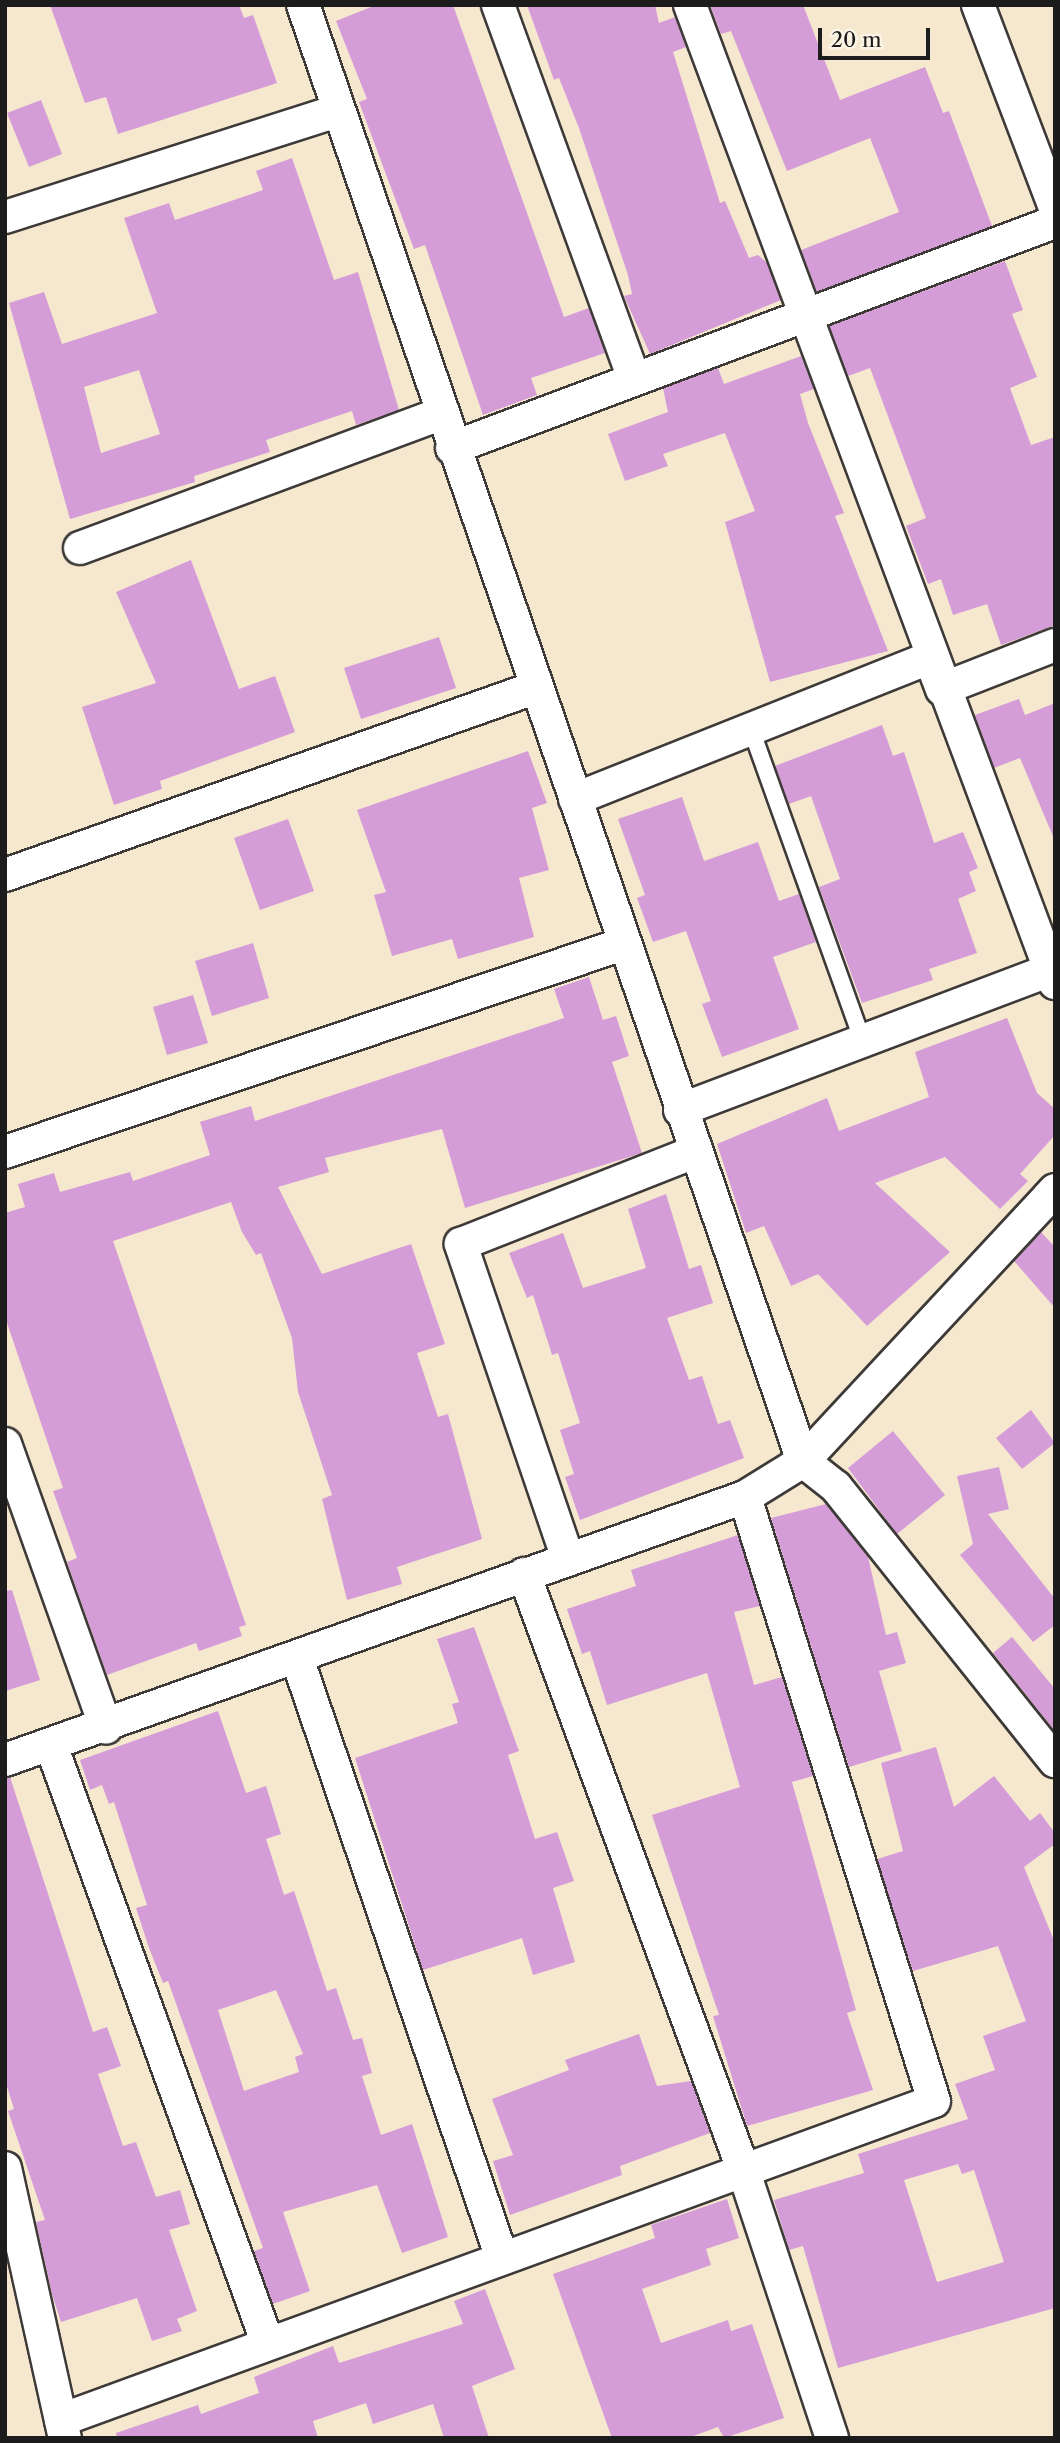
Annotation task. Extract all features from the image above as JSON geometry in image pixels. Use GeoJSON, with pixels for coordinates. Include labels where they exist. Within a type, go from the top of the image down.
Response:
{"type":"FeatureCollection","features":[{"type":"Feature","properties":{"kind":"street"},"geometry":{"type":"LineString","coordinates":[[303,5],[439,414],[537,687],[680,1110],[803,1461],[836,1487],[1055,1760]]}},
{"type":"Feature","properties":{"kind":"street"},"geometry":{"type":"LineString","coordinates":[[498,5],[634,379]]}},
{"type":"Feature","properties":{"kind":"street"},"geometry":{"type":"LineString","coordinates":[[690,5],[802,317],[942,689]]}},
{"type":"Feature","properties":{"kind":"street"},"geometry":{"type":"LineString","coordinates":[[978,5],[1055,208]]}},
{"type":"Feature","properties":{"kind":"street"},"geometry":{"type":"LineString","coordinates":[[5,217],[337,110]]}},
{"type":"Feature","properties":{"kind":"street"},"geometry":{"type":"LineString","coordinates":[[452,448],[1055,222]]}},
{"type":"Feature","properties":{"kind":"street"},"geometry":{"type":"LineString","coordinates":[[80,548],[439,414]]}},
{"type":"Feature","properties":{"kind":"street"},"geometry":{"type":"LineString","coordinates":[[942,689],[1055,645]]}},
{"type":"Feature","properties":{"kind":"street"},"geometry":{"type":"LineString","coordinates":[[575,799],[930,658],[1053,974],[862,1039],[680,1110]]}},
{"type":"Feature","properties":{"kind":"street"},"geometry":{"type":"LineString","coordinates":[[5,876],[537,687]]}},
{"type":"Feature","properties":{"kind":"street"},"geometry":{"type":"LineString","coordinates":[[5,1152],[623,944]]}},
{"type":"Feature","properties":{"kind":"street"},"geometry":{"type":"LineString","coordinates":[[568,1559],[461,1244],[695,1152]]}},
{"type":"Feature","properties":{"kind":"street"},"geometry":{"type":"LineString","coordinates":[[5,1760],[106,1728],[524,1574],[745,1497],[803,1461],[1055,1190]]}},
{"type":"Feature","properties":{"kind":"street"},"geometry":{"type":"LineString","coordinates":[[5,1444],[106,1728]]}},
{"type":"Feature","properties":{"kind":"street"},"geometry":{"type":"LineString","coordinates":[[6,2176],[63,2429],[268,2344],[934,2101],[745,1497]]}},
{"type":"Feature","properties":{"kind":"street"},"geometry":{"type":"LineString","coordinates":[[524,1574],[743,2169],[832,2438]]}},
{"type":"Feature","properties":{"kind":"street"},"geometry":{"type":"LineString","coordinates":[[296,1658],[502,2258]]}},
{"type":"Feature","properties":{"kind":"street"},"geometry":{"type":"LineString","coordinates":[[51,1745],[268,2344]]}},
{"type":"Feature","properties":{"kind":"lane"},"geometry":{"type":"LineString","coordinates":[[751,729],[862,1039]]}},
{"type":"Feature","properties":{"kind":"building"},"geometry":{"type":"Polygon","coordinates":[[[50,5],[239,5],[244,18],[253,15],[277,83],[118,134],[106,97],[85,103],[50,5]]]}},
{"type":"Feature","properties":{"kind":"building"},"geometry":{"type":"Polygon","coordinates":[[[376,5],[453,5],[564,317],[589,308],[605,353],[531,378],[537,395],[483,415],[425,245],[414,249],[381,161],[359,102],[367,99],[336,21],[376,5]]]}},
{"type":"Feature","properties":{"kind":"building"},"geometry":{"type":"Polygon","coordinates":[[[527,5],[655,5],[659,23],[675,17],[686,47],[673,52],[720,203],[725,201],[749,258],[758,255],[767,263],[781,300],[650,354],[624,296],[632,294],[628,275],[579,128],[559,78],[554,80],[527,5]]]}},
{"type":"Feature","properties":{"kind":"building"},"geometry":{"type":"Polygon","coordinates":[[[710,5],[803,5],[840,100],[925,67],[943,113],[949,111],[992,226],[817,292],[801,250],[899,212],[870,138],[787,171],[731,31],[721,34],[710,5]]]}},
{"type":"Feature","properties":{"kind":"building"},"geometry":{"type":"Polygon","coordinates":[[[41,100],[62,154],[29,167],[7,113],[41,100]]]}},
{"type":"Feature","properties":{"kind":"building"},"geometry":{"type":"Polygon","coordinates":[[[292,158],[334,280],[358,272],[399,410],[356,425],[352,411],[266,440],[270,452],[194,476],[195,482],[70,519],[9,303],[44,292],[62,344],[157,313],[124,218],[169,203],[175,220],[263,190],[256,171],[292,158]],[[139,370],[84,387],[101,453],[160,434],[139,370]]]}},
{"type":"Feature","properties":{"kind":"building"},"geometry":{"type":"Polygon","coordinates":[[[1005,261],[1023,310],[1012,314],[1037,377],[1010,388],[1031,445],[1055,437],[1055,625],[1001,645],[987,604],[953,615],[941,579],[928,584],[906,526],[926,518],[870,368],[848,376],[829,326],[1005,261]]]}},
{"type":"Feature","properties":{"kind":"building"},"geometry":{"type":"Polygon","coordinates":[[[801,356],[814,389],[800,394],[808,423],[844,513],[835,516],[888,651],[770,682],[725,522],[755,511],[725,433],[663,454],[668,466],[625,481],[608,434],[668,412],[663,388],[718,368],[724,384],[801,356]]]}},
{"type":"Feature","properties":{"kind":"building"},"geometry":{"type":"Polygon","coordinates":[[[191,560],[239,689],[275,676],[295,732],[160,781],[162,789],[114,805],[82,707],[156,683],[116,592],[191,560]]]}},
{"type":"Feature","properties":{"kind":"building"},"geometry":{"type":"Polygon","coordinates":[[[439,637],[456,688],[361,719],[344,668],[439,637]]]}},
{"type":"Feature","properties":{"kind":"building"},"geometry":{"type":"Polygon","coordinates":[[[1019,699],[1025,715],[1055,703],[1055,841],[1020,758],[994,768],[975,715],[1019,699]]]}},
{"type":"Feature","properties":{"kind":"building"},"geometry":{"type":"Polygon","coordinates":[[[882,725],[893,756],[904,752],[934,843],[963,832],[978,868],[969,872],[976,891],[958,899],[977,953],[929,969],[933,980],[862,1003],[819,887],[840,879],[811,796],[789,804],[775,766],[882,725]]]}},
{"type":"Feature","properties":{"kind":"building"},"geometry":{"type":"Polygon","coordinates":[[[528,751],[547,803],[532,808],[549,870],[519,878],[534,937],[458,959],[452,939],[392,956],[374,895],[386,892],[357,810],[528,751]]]}},
{"type":"Feature","properties":{"kind":"building"},"geometry":{"type":"Polygon","coordinates":[[[682,797],[704,861],[758,842],[779,901],[799,894],[816,942],[773,957],[799,1029],[722,1057],[702,1004],[711,1001],[686,931],[653,942],[637,898],[645,895],[618,819],[682,797]]]}},
{"type":"Feature","properties":{"kind":"building"},"geometry":{"type":"Polygon","coordinates":[[[288,819],[314,891],[260,910],[234,838],[288,819]]]}},
{"type":"Feature","properties":{"kind":"building"},"geometry":{"type":"Polygon","coordinates":[[[253,943],[269,998],[212,1016],[195,961],[253,943]]]}},
{"type":"Feature","properties":{"kind":"building"},"geometry":{"type":"Polygon","coordinates":[[[589,977],[603,1020],[616,1016],[629,1056],[612,1062],[642,1153],[465,1208],[442,1129],[325,1158],[329,1172],[278,1187],[322,1274],[411,1244],[445,1344],[417,1353],[438,1417],[448,1414],[482,1539],[397,1567],[402,1584],[347,1600],[322,1499],[332,1495],[298,1392],[292,1338],[261,1253],[256,1255],[242,1232],[231,1202],[113,1241],[246,1625],[239,1627],[242,1636],[199,1651],[196,1643],[107,1675],[67,1562],[77,1558],[53,1491],[63,1488],[5,1317],[5,1213],[25,1207],[18,1184],[54,1173],[60,1192],[130,1172],[133,1181],[210,1155],[200,1122],[251,1106],[255,1121],[564,1018],[554,989],[589,977]]]}},
{"type":"Feature","properties":{"kind":"building"},"geometry":{"type":"Polygon","coordinates":[[[193,995],[208,1043],[167,1055],[153,1007],[193,995]]]}},
{"type":"Feature","properties":{"kind":"building"},"geometry":{"type":"Polygon","coordinates":[[[1007,1018],[1037,1093],[1055,1109],[1055,1135],[1020,1174],[1028,1181],[1000,1209],[945,1157],[875,1183],[950,1252],[867,1326],[818,1274],[791,1286],[764,1226],[746,1233],[717,1144],[827,1098],[839,1131],[929,1097],[915,1052],[1007,1018]]]}},
{"type":"Feature","properties":{"kind":"building"},"geometry":{"type":"Polygon","coordinates":[[[666,1194],[689,1269],[701,1265],[713,1303],[667,1318],[689,1380],[702,1376],[718,1424],[730,1420],[744,1458],[580,1520],[565,1477],[574,1474],[560,1430],[580,1423],[558,1353],[552,1355],[533,1295],[527,1298],[509,1253],[563,1233],[583,1288],[646,1268],[628,1209],[666,1194]]]}},
{"type":"Feature","properties":{"kind":"building"},"geometry":{"type":"Polygon","coordinates":[[[1041,1232],[1055,1247],[1055,1308],[1014,1261],[1041,1232]]]}},
{"type":"Feature","properties":{"kind":"building"},"geometry":{"type":"Polygon","coordinates":[[[1031,1410],[1055,1443],[1022,1469],[996,1438],[1031,1410]]]}},
{"type":"Feature","properties":{"kind":"building"},"geometry":{"type":"Polygon","coordinates":[[[893,1431],[945,1495],[897,1534],[848,1468],[893,1431]]]}},
{"type":"Feature","properties":{"kind":"building"},"geometry":{"type":"Polygon","coordinates":[[[999,1467],[1009,1509],[988,1514],[1055,1599],[1055,1625],[1033,1642],[960,1555],[973,1544],[957,1476],[999,1467]]]}},
{"type":"Feature","properties":{"kind":"building"},"geometry":{"type":"Polygon","coordinates":[[[826,1504],[868,1557],[886,1635],[897,1632],[906,1663],[879,1671],[902,1751],[849,1767],[771,1518],[826,1504]]]}},
{"type":"Feature","properties":{"kind":"building"},"geometry":{"type":"Polygon","coordinates":[[[738,1535],[760,1606],[734,1612],[754,1685],[782,1677],[813,1776],[792,1782],[856,2010],[847,2013],[873,2090],[747,2126],[713,2016],[719,2015],[652,1815],[740,1787],[707,1673],[607,1705],[590,1651],[582,1654],[567,1609],[636,1586],[631,1570],[738,1535]]]}},
{"type":"Feature","properties":{"kind":"building"},"geometry":{"type":"Polygon","coordinates":[[[12,1590],[40,1680],[5,1691],[5,1591],[12,1590]]]}},
{"type":"Feature","properties":{"kind":"building"},"geometry":{"type":"Polygon","coordinates":[[[474,1627],[519,1751],[508,1755],[535,1839],[557,1832],[574,1881],[553,1888],[575,1962],[533,1975],[522,1938],[423,1970],[355,1758],[458,1723],[452,1704],[459,1702],[437,1639],[474,1627]]]}},
{"type":"Feature","properties":{"kind":"building"},"geometry":{"type":"Polygon","coordinates":[[[1012,1637],[1055,1689],[1055,1731],[993,1653],[1012,1637]]]}},
{"type":"Feature","properties":{"kind":"building"},"geometry":{"type":"Polygon","coordinates":[[[218,1711],[246,1793],[266,1786],[281,1834],[266,1839],[284,1895],[294,1891],[327,1991],[336,1988],[353,2040],[362,2038],[372,2073],[362,2076],[381,2135],[412,2124],[448,2237],[402,2253],[377,2185],[283,2212],[310,2291],[273,2304],[254,2251],[263,2248],[168,1981],[163,1983],[136,1908],[147,1905],[114,1802],[109,1804],[102,1785],[90,1790],[80,1760],[218,1711]],[[276,1990],[218,2010],[244,2091],[299,2072],[295,2057],[303,2054],[276,1990]]]}},
{"type":"Feature","properties":{"kind":"building"},"geometry":{"type":"Polygon","coordinates":[[[936,1747],[954,1807],[994,1776],[1030,1821],[1040,1813],[1055,1833],[1055,1844],[1024,1867],[1055,1943],[1055,2308],[838,2368],[803,2246],[789,2250],[774,2200],[864,2173],[858,2154],[968,2119],[955,2084],[995,2070],[983,2036],[1026,2021],[998,1946],[913,1971],[877,1859],[903,1851],[881,1763],[936,1747]],[[958,2164],[904,2180],[937,2282],[1004,2262],[974,2170],[962,2174],[958,2164]]]}},
{"type":"Feature","properties":{"kind":"building"},"geometry":{"type":"Polygon","coordinates":[[[10,1777],[93,2032],[107,2027],[121,2066],[98,2074],[123,2146],[136,2142],[156,2197],[180,2190],[190,2224],[169,2230],[197,2311],[177,2319],[182,2331],[152,2341],[137,2298],[61,2322],[52,2294],[36,2222],[45,2220],[8,2111],[14,2109],[5,2080],[5,1778],[10,1777]]]}},
{"type":"Feature","properties":{"kind":"building"},"geometry":{"type":"Polygon","coordinates":[[[639,2034],[657,2086],[691,2081],[710,2133],[620,2166],[622,2175],[510,2215],[493,2161],[513,2155],[492,2099],[569,2070],[565,2060],[639,2034]]]}},
{"type":"Feature","properties":{"kind":"building"},"geometry":{"type":"Polygon","coordinates":[[[727,2199],[739,2238],[706,2249],[711,2265],[642,2289],[661,2343],[728,2320],[731,2331],[752,2324],[784,2418],[724,2438],[718,2427],[688,2438],[612,2438],[553,2274],[655,2238],[651,2225],[727,2199]]]}},
{"type":"Feature","properties":{"kind":"building"},"geometry":{"type":"Polygon","coordinates":[[[485,2289],[515,2369],[472,2386],[489,2438],[444,2438],[433,2404],[373,2424],[366,2403],[313,2421],[318,2438],[117,2438],[116,2433],[198,2405],[201,2414],[259,2393],[254,2377],[333,2346],[339,2363],[463,2324],[454,2301],[485,2289]]]}}]}
